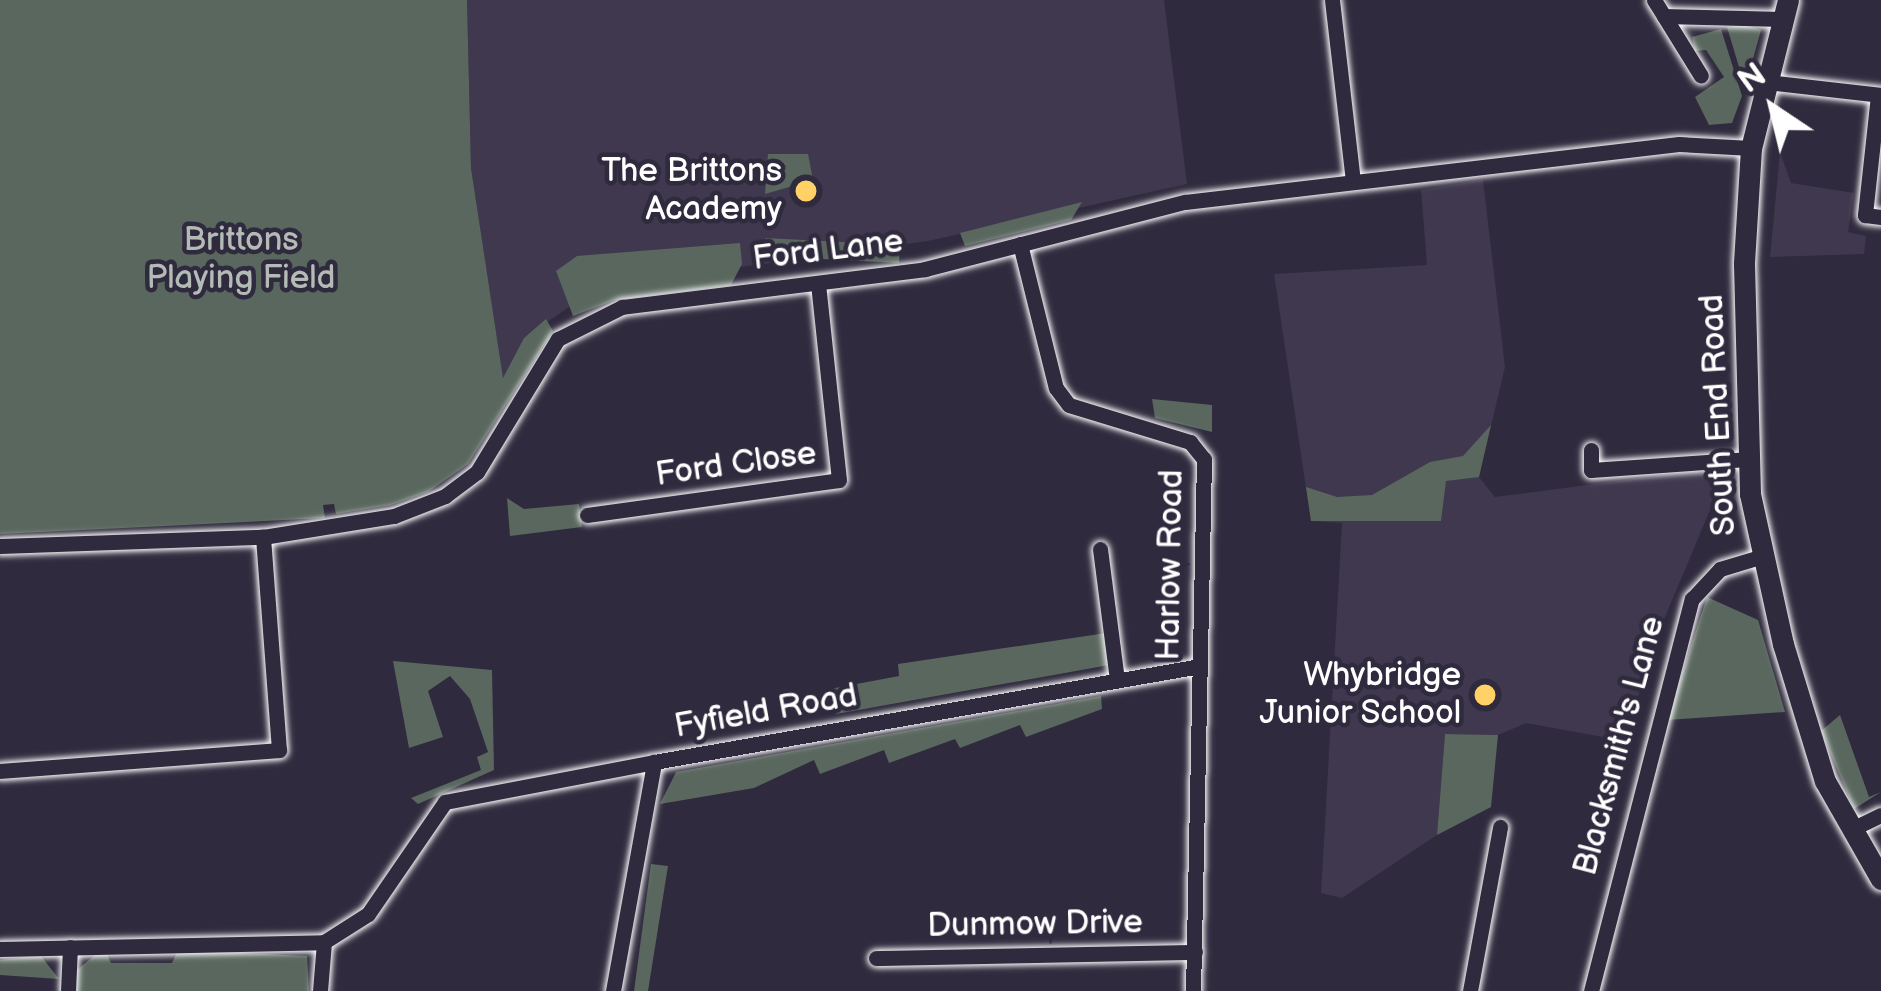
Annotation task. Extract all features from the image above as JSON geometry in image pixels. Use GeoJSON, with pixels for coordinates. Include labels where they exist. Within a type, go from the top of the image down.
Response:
{"type":"FeatureCollection","features":[{"type":"Feature","properties":{"kind":"street"},"geometry":{"type":"LineString","coordinates":[[1332,0],[1354,182]]}},
{"type":"Feature","properties":{"kind":"street"},"geometry":{"type":"LineString","coordinates":[[1654,0],[1701,76]]}},
{"type":"Feature","properties":{"kind":"street"},"geometry":{"type":"LineString","coordinates":[[1664,16],[1785,10]]}},
{"type":"Feature","properties":{"kind":"street","name":"South End Road"},"geometry":{"type":"LineString","coordinates":[[1785,10],[1751,148],[1747,459],[1760,556],[1826,781],[1881,879]]}},
{"type":"Feature","properties":{"kind":"street"},"geometry":{"type":"LineString","coordinates":[[1767,82],[1880,95],[1865,215],[1881,217]]}},
{"type":"Feature","properties":{"kind":"street","name":"Ford Lane"},"geometry":{"type":"LineString","coordinates":[[0,546],[262,537],[384,518],[445,496],[499,446],[558,339],[596,313],[818,284],[1020,244],[1184,202],[1678,144],[1751,148]]}},
{"type":"Feature","properties":{"kind":"street","name":"Harlow Road"},"geometry":{"type":"LineString","coordinates":[[1020,244],[1056,388],[1069,405],[1190,442],[1204,459],[1193,991]]}},
{"type":"Feature","properties":{"kind":"street","name":"Ford Close"},"geometry":{"type":"LineString","coordinates":[[586,514],[838,480],[818,284]]}},
{"type":"Feature","properties":{"kind":"street"},"geometry":{"type":"LineString","coordinates":[[1591,450],[1591,470],[1747,459]]}},
{"type":"Feature","properties":{"kind":"street"},"geometry":{"type":"LineString","coordinates":[[0,771],[278,750],[262,537]]}},
{"type":"Feature","properties":{"kind":"street"},"geometry":{"type":"LineString","coordinates":[[1100,548],[1117,680]]}},
{"type":"Feature","properties":{"kind":"street","name":"Blacksmith's Lane"},"geometry":{"type":"LineString","coordinates":[[1591,991],[1692,599],[1720,569],[1760,556]]}},
{"type":"Feature","properties":{"kind":"street","name":"Fyfield Road"},"geometry":{"type":"LineString","coordinates":[[613,991],[654,762],[1200,666]]}},
{"type":"Feature","properties":{"kind":"street"},"geometry":{"type":"LineString","coordinates":[[0,949],[324,942],[368,914],[445,802],[654,762]]}},
{"type":"Feature","properties":{"kind":"street"},"geometry":{"type":"LineString","coordinates":[[1850,830],[1881,814]]}},
{"type":"Feature","properties":{"kind":"street"},"geometry":{"type":"LineString","coordinates":[[1470,991],[1500,827]]}},
{"type":"Feature","properties":{"kind":"street"},"geometry":{"type":"LineString","coordinates":[[320,991],[324,942]]}},
{"type":"Feature","properties":{"kind":"street"},"geometry":{"type":"LineString","coordinates":[[68,991],[70,947]]}},
{"type":"Feature","properties":{"kind":"street","name":"Dunmow Drive"},"geometry":{"type":"LineString","coordinates":[[876,958],[1196,952]]}},
{"type":"Feature","properties":{"kind":"shaded area","name":"The Brittons Academy"},"geometry":{"type":"Polygon","coordinates":[[[467,0],[1164,0],[1187,184],[928,241],[598,287],[524,338],[503,380],[471,168],[467,0]]]}},
{"type":"Feature","properties":{"kind":"shaded area"},"geometry":{"type":"Polygon","coordinates":[[[1780,152],[1791,183],[1854,193],[1848,232],[1866,236],[1864,254],[1770,257],[1780,152]]]}},
{"type":"Feature","properties":{"kind":"shaded area","name":"Whybridge Junior School"},"geometry":{"type":"Polygon","coordinates":[[[1483,180],[1505,367],[1479,477],[1495,497],[1719,468],[1713,503],[1644,667],[1630,742],[1526,723],[1498,735],[1445,734],[1437,835],[1342,898],[1321,893],[1342,523],[1311,521],[1274,274],[1427,265],[1421,190],[1483,180]]]}},
{"type":"Feature","properties":{"kind":"green space","name":"Brittons Playing Field"},"geometry":{"type":"Polygon","coordinates":[[[0,0],[467,0],[471,168],[503,378],[524,338],[546,319],[553,331],[468,464],[428,492],[391,505],[336,514],[334,504],[323,505],[325,518],[0,534],[0,0]]]}},
{"type":"Feature","properties":{"kind":"green space"},"geometry":{"type":"Polygon","coordinates":[[[1727,27],[1761,30],[1745,87],[1727,27]]]}},
{"type":"Feature","properties":{"kind":"green space"},"geometry":{"type":"Polygon","coordinates":[[[1721,29],[1742,96],[1732,123],[1709,125],[1695,97],[1724,77],[1706,50],[1695,51],[1692,37],[1721,29]]]}},
{"type":"Feature","properties":{"kind":"green space"},"geometry":{"type":"Polygon","coordinates":[[[768,154],[808,154],[813,180],[765,194],[768,154]]]}},
{"type":"Feature","properties":{"kind":"green space"},"geometry":{"type":"Polygon","coordinates":[[[1082,202],[1071,220],[965,246],[960,233],[1082,202]]]}},
{"type":"Feature","properties":{"kind":"green space"},"geometry":{"type":"Polygon","coordinates":[[[765,238],[900,245],[899,263],[764,256],[765,238]]]}},
{"type":"Feature","properties":{"kind":"green space"},"geometry":{"type":"Polygon","coordinates":[[[740,243],[742,264],[731,285],[615,300],[573,316],[556,271],[577,256],[740,243]]]}},
{"type":"Feature","properties":{"kind":"green space"},"geometry":{"type":"Polygon","coordinates":[[[1152,399],[1212,405],[1212,432],[1155,418],[1152,399]]]}},
{"type":"Feature","properties":{"kind":"green space"},"geometry":{"type":"Polygon","coordinates":[[[1491,425],[1479,477],[1446,481],[1441,521],[1311,521],[1306,487],[1337,497],[1372,495],[1430,462],[1463,456],[1491,425]]]}},
{"type":"Feature","properties":{"kind":"green space"},"geometry":{"type":"Polygon","coordinates":[[[507,498],[524,509],[579,504],[582,527],[510,536],[507,498]]]}},
{"type":"Feature","properties":{"kind":"green space"},"geometry":{"type":"Polygon","coordinates":[[[1707,597],[1758,620],[1785,712],[1667,720],[1707,597]]]}},
{"type":"Feature","properties":{"kind":"green space"},"geometry":{"type":"Polygon","coordinates":[[[1106,633],[1109,665],[836,714],[830,689],[899,676],[898,664],[1106,633]]]}},
{"type":"Feature","properties":{"kind":"green space"},"geometry":{"type":"Polygon","coordinates":[[[393,661],[492,670],[494,770],[418,804],[411,798],[481,770],[477,757],[488,752],[470,699],[450,676],[428,691],[443,737],[409,748],[393,661]]]}},
{"type":"Feature","properties":{"kind":"green space"},"geometry":{"type":"Polygon","coordinates":[[[1101,696],[1102,709],[1026,737],[1020,725],[960,748],[955,739],[889,763],[884,750],[820,774],[814,760],[754,788],[660,804],[676,772],[1101,696]]]}},
{"type":"Feature","properties":{"kind":"green space"},"geometry":{"type":"Polygon","coordinates":[[[1840,715],[1869,797],[1881,792],[1854,809],[1821,731],[1840,715]]]}},
{"type":"Feature","properties":{"kind":"green space"},"geometry":{"type":"Polygon","coordinates":[[[1445,734],[1498,735],[1491,807],[1437,835],[1445,734]]]}},
{"type":"Feature","properties":{"kind":"green space"},"geometry":{"type":"Polygon","coordinates":[[[651,864],[668,866],[648,991],[634,991],[651,864]]]}},
{"type":"Feature","properties":{"kind":"green space"},"geometry":{"type":"Polygon","coordinates":[[[178,950],[307,956],[309,991],[77,991],[77,970],[95,955],[106,952],[111,963],[172,963],[178,950]]]}},
{"type":"Feature","properties":{"kind":"green space"},"geometry":{"type":"Polygon","coordinates":[[[41,956],[59,979],[0,975],[0,960],[41,956]]]}},
{"type":"Feature","properties":{"kind":"place","name":"The Brittons Academy"},"geometry":{"type":"Point","coordinates":[806,191]}},
{"type":"Feature","properties":{"kind":"place","name":"Whybridge Junior School"},"geometry":{"type":"Point","coordinates":[1485,695]}}]}
